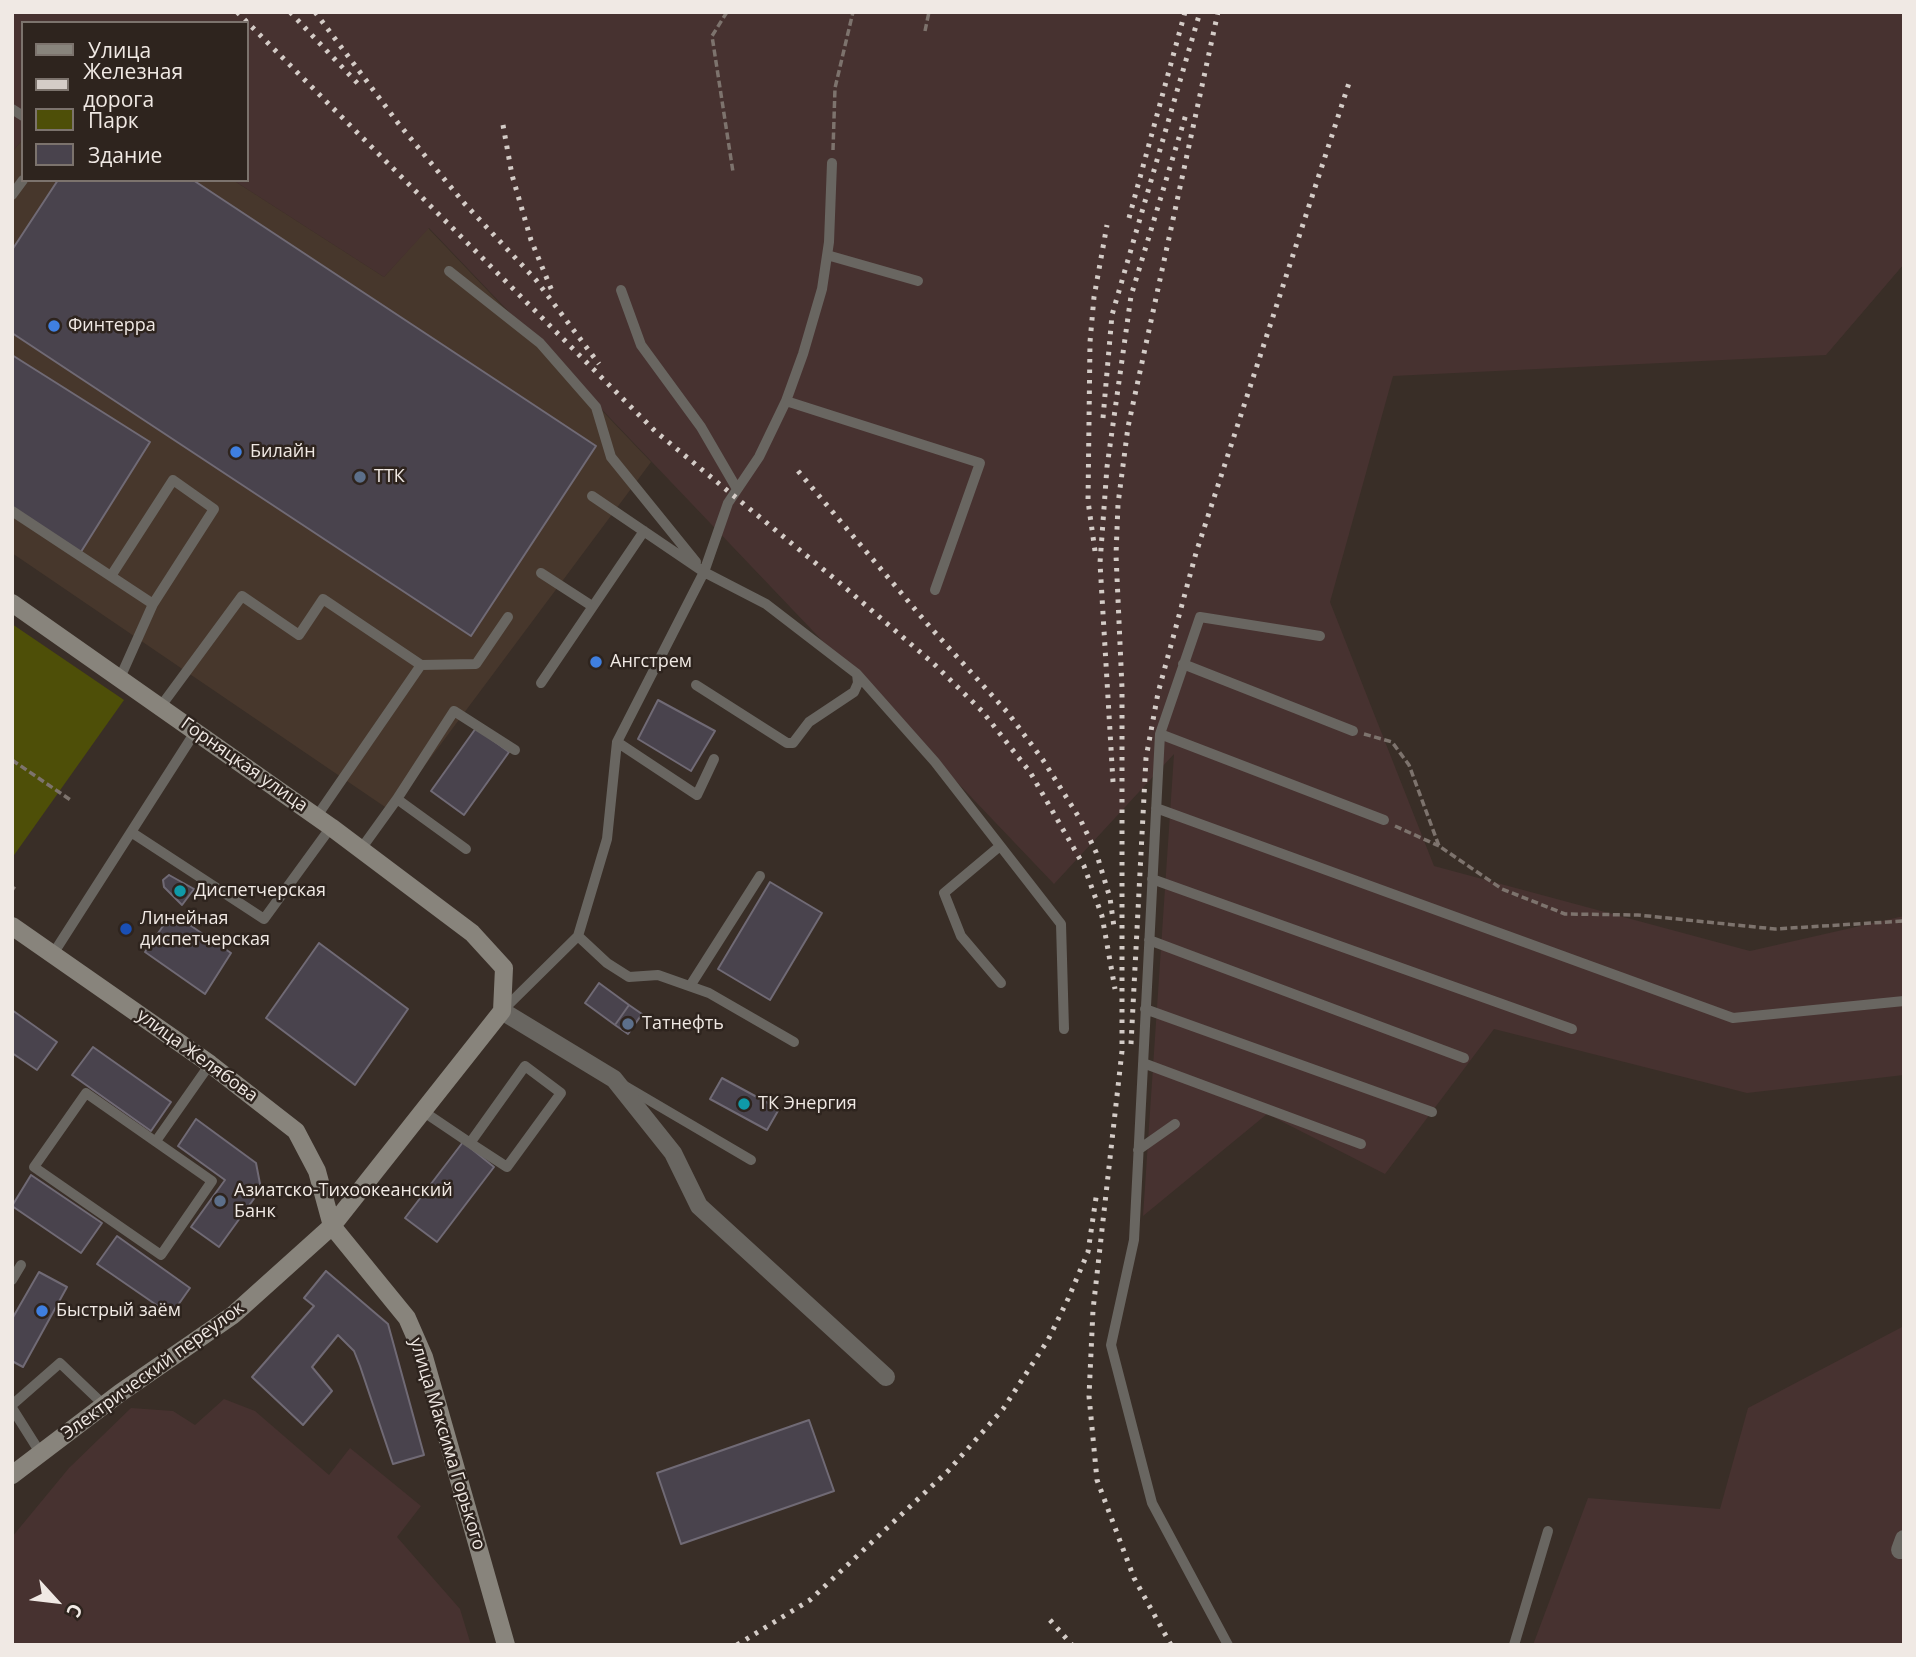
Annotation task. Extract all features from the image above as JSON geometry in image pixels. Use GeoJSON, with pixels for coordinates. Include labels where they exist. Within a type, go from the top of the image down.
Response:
{"type":"FeatureCollection","features":[{"type":"Feature","properties":{"kind":"street","name":"Горняцкая улица"},"geometry":{"type":"LineString","coordinates":[[12,603],[197,729],[472,933],[504,968],[502,1011]]}},
{"type":"Feature","properties":{"kind":"street","name":"улица Желябова"},"geometry":{"type":"LineString","coordinates":[[12,926],[210,1064],[296,1131],[317,1171],[332,1226]]}},
{"type":"Feature","properties":{"kind":"street"},"geometry":{"type":"LineString","coordinates":[[502,1011],[614,1079],[673,1153],[699,1206],[886,1377]]}},
{"type":"Feature","properties":{"kind":"street","name":"Электрический переулок"},"geometry":{"type":"LineString","coordinates":[[12,1475],[104,1405],[233,1315],[332,1226],[502,1011]]}},
{"type":"Feature","properties":{"kind":"street","name":"улица Максима Горького"},"geometry":{"type":"LineString","coordinates":[[332,1226],[407,1318],[424,1357],[506,1645]]}},
{"type":"Feature","properties":{"kind":"lane"},"geometry":{"type":"LineString","coordinates":[[502,1011],[578,936],[607,839],[617,742],[704,572],[728,503],[759,457],[786,401],[822,289],[827,256],[832,163]]}},
{"type":"Feature","properties":{"kind":"lane"},"geometry":{"type":"LineString","coordinates":[[827,256],[918,281]]}},
{"type":"Feature","properties":{"kind":"lane"},"geometry":{"type":"LineString","coordinates":[[449,271],[540,343],[596,407],[611,457],[704,572]]}},
{"type":"Feature","properties":{"kind":"lane"},"geometry":{"type":"LineString","coordinates":[[621,290],[641,345],[701,427],[737,489]]}},
{"type":"Feature","properties":{"kind":"lane"},"geometry":{"type":"LineString","coordinates":[[786,401],[980,463],[934,590]]}},
{"type":"Feature","properties":{"kind":"lane"},"geometry":{"type":"LineString","coordinates":[[111,576],[173,480],[214,509],[153,604],[120,678]]}},
{"type":"Feature","properties":{"kind":"lane"},"geometry":{"type":"LineString","coordinates":[[592,496],[704,572],[766,604],[857,674],[935,762],[1061,924],[1064,1029]]}},
{"type":"Feature","properties":{"kind":"lane"},"geometry":{"type":"LineString","coordinates":[[12,511],[153,604]]}},
{"type":"Feature","properties":{"kind":"lane"},"geometry":{"type":"LineString","coordinates":[[541,682],[644,531]]}},
{"type":"Feature","properties":{"kind":"lane"},"geometry":{"type":"LineString","coordinates":[[541,573],[592,606]]}},
{"type":"Feature","properties":{"kind":"lane"},"geometry":{"type":"LineString","coordinates":[[161,706],[242,596],[299,635],[323,599],[421,665],[476,664],[508,617]]}},
{"type":"Feature","properties":{"kind":"lane"},"geometry":{"type":"LineString","coordinates":[[1228,1645],[1152,1503],[1111,1345],[1133,1240],[1160,734],[1200,617],[1320,636]]}},
{"type":"Feature","properties":{"kind":"lane"},"geometry":{"type":"LineString","coordinates":[[1183,664],[1353,731]]}},
{"type":"Feature","properties":{"kind":"lane"},"geometry":{"type":"LineString","coordinates":[[131,832],[264,919],[421,665]]}},
{"type":"Feature","properties":{"kind":"lane"},"geometry":{"type":"LineString","coordinates":[[696,685],[787,743],[793,743],[809,722],[854,692],[858,683],[857,674]]}},
{"type":"Feature","properties":{"kind":"lane"},"geometry":{"type":"LineString","coordinates":[[361,849],[454,711],[515,750]]}},
{"type":"Feature","properties":{"kind":"lane"},"geometry":{"type":"LineString","coordinates":[[53,954],[197,729]]}},
{"type":"Feature","properties":{"kind":"lane"},"geometry":{"type":"LineString","coordinates":[[1160,734],[1384,821]]}},
{"type":"Feature","properties":{"kind":"lane"},"geometry":{"type":"LineString","coordinates":[[617,742],[697,795],[714,759]]}},
{"type":"Feature","properties":{"kind":"lane"},"geometry":{"type":"LineString","coordinates":[[397,799],[466,849]]}},
{"type":"Feature","properties":{"kind":"lane"},"geometry":{"type":"LineString","coordinates":[[1156,807],[1733,1018],[1904,1001]]}},
{"type":"Feature","properties":{"kind":"lane"},"geometry":{"type":"LineString","coordinates":[[1000,846],[944,893],[961,936],[1001,983]]}},
{"type":"Feature","properties":{"kind":"lane"},"geometry":{"type":"LineString","coordinates":[[690,986],[760,876]]}},
{"type":"Feature","properties":{"kind":"lane"},"geometry":{"type":"LineString","coordinates":[[1152,879],[1572,1029]]}},
{"type":"Feature","properties":{"kind":"lane"},"geometry":{"type":"LineString","coordinates":[[578,936],[607,963],[629,977],[658,975],[709,993],[794,1042]]}},
{"type":"Feature","properties":{"kind":"lane"},"geometry":{"type":"LineString","coordinates":[[1149,940],[1464,1058]]}},
{"type":"Feature","properties":{"kind":"lane"},"geometry":{"type":"LineString","coordinates":[[1145,1009],[1432,1112]]}},
{"type":"Feature","properties":{"kind":"lane"},"geometry":{"type":"LineString","coordinates":[[1143,1063],[1361,1144]]}},
{"type":"Feature","properties":{"kind":"lane"},"geometry":{"type":"LineString","coordinates":[[156,1141],[210,1064]]}},
{"type":"Feature","properties":{"kind":"lane"},"geometry":{"type":"LineString","coordinates":[[424,1112],[470,1143],[508,1167],[561,1093],[525,1066],[470,1143]]}},
{"type":"Feature","properties":{"kind":"lane"},"geometry":{"type":"LineString","coordinates":[[614,1079],[751,1160]]}},
{"type":"Feature","properties":{"kind":"lane"},"geometry":{"type":"LineString","coordinates":[[86,1093],[156,1141],[212,1181],[161,1255],[34,1167],[86,1093]]}},
{"type":"Feature","properties":{"kind":"lane"},"geometry":{"type":"LineString","coordinates":[[1138,1150],[1175,1124]]}},
{"type":"Feature","properties":{"kind":"lane"},"geometry":{"type":"LineString","coordinates":[[12,1280],[21,1265]]}},
{"type":"Feature","properties":{"kind":"lane"},"geometry":{"type":"LineString","coordinates":[[41,1454],[12,1407],[60,1363],[104,1405]]}},
{"type":"Feature","properties":{"kind":"lane"},"geometry":{"type":"LineString","coordinates":[[1514,1645],[1548,1531]]}},
{"type":"Feature","properties":{"kind":"path"},"geometry":{"type":"LineString","coordinates":[[727,12],[712,36],[733,172]]}},
{"type":"Feature","properties":{"kind":"path"},"geometry":{"type":"LineString","coordinates":[[832,163],[835,88],[853,12]]}},
{"type":"Feature","properties":{"kind":"path"},"geometry":{"type":"LineString","coordinates":[[925,31],[929,12]]}},
{"type":"Feature","properties":{"kind":"path"},"geometry":{"type":"LineString","coordinates":[[1353,731],[1392,742],[1409,765],[1439,846]]}},
{"type":"Feature","properties":{"kind":"path"},"geometry":{"type":"LineString","coordinates":[[12,760],[72,801]]}},
{"type":"Feature","properties":{"kind":"path"},"geometry":{"type":"LineString","coordinates":[[1384,821],[1439,846],[1502,889],[1564,914],[1639,915],[1775,929],[1904,921]]}},
{"type":"Feature","properties":{"kind":"shaded area"},"geometry":{"type":"Polygon","coordinates":[[[12,12],[1904,12],[1904,264],[1826,355],[1393,376],[1330,602],[1434,866],[1750,951],[1904,916],[1904,1075],[1747,1093],[1494,1029],[1385,1174],[1267,1114],[1143,1216],[1174,754],[1054,884],[429,228],[384,277],[236,182],[248,182],[248,21],[21,21],[21,141],[12,152],[12,12]]]}},
{"type":"Feature","properties":{"kind":"shaded area"},"geometry":{"type":"Polygon","coordinates":[[[21,141],[21,182],[236,182],[384,277],[428,228],[651,462],[391,811],[12,553],[12,152],[21,141]]]}},
{"type":"Feature","properties":{"kind":"shaded area"},"geometry":{"type":"Polygon","coordinates":[[[1904,1326],[1904,1645],[1533,1645],[1588,1498],[1720,1509],[1748,1408],[1904,1326]]]}},
{"type":"Feature","properties":{"kind":"shaded area"},"geometry":{"type":"Polygon","coordinates":[[[224,1399],[255,1411],[329,1475],[350,1448],[421,1506],[397,1537],[460,1609],[471,1645],[12,1645],[12,1537],[69,1468],[131,1408],[173,1411],[195,1425],[224,1399]]]}},
{"type":"Feature","properties":{"kind":"green space"},"geometry":{"type":"Polygon","coordinates":[[[12,624],[124,700],[12,858],[12,624]]]}},
{"type":"Feature","properties":{"kind":"building"},"geometry":{"type":"Polygon","coordinates":[[[57,182],[196,182],[596,446],[471,636],[12,333],[12,250],[57,182]]]}},
{"type":"Feature","properties":{"kind":"building"},"geometry":{"type":"Polygon","coordinates":[[[12,355],[150,442],[79,555],[12,513],[12,355]]]}},
{"type":"Feature","properties":{"kind":"building"},"geometry":{"type":"Polygon","coordinates":[[[658,700],[715,731],[691,771],[638,739],[658,700]]]}},
{"type":"Feature","properties":{"kind":"building"},"geometry":{"type":"Polygon","coordinates":[[[476,728],[509,752],[464,815],[431,791],[476,728]]]}},
{"type":"Feature","properties":{"kind":"building","name":"Диспетчерская"},"geometry":{"type":"Polygon","coordinates":[[[169,875],[194,889],[182,905],[164,887],[163,880],[169,875]]]}},
{"type":"Feature","properties":{"kind":"building"},"geometry":{"type":"Polygon","coordinates":[[[770,882],[822,913],[770,1000],[718,969],[770,882]]]}},
{"type":"Feature","properties":{"kind":"building"},"geometry":{"type":"Polygon","coordinates":[[[172,913],[231,953],[205,994],[145,952],[172,913]]]}},
{"type":"Feature","properties":{"kind":"building"},"geometry":{"type":"Polygon","coordinates":[[[319,943],[408,1009],[355,1085],[266,1018],[319,943]]]}},
{"type":"Feature","properties":{"kind":"building"},"geometry":{"type":"Polygon","coordinates":[[[599,983],[629,1005],[615,1025],[585,1003],[599,983]]]}},
{"type":"Feature","properties":{"kind":"building"},"geometry":{"type":"Polygon","coordinates":[[[629,1005],[642,1014],[628,1034],[615,1025],[629,1005]]]}},
{"type":"Feature","properties":{"kind":"building"},"geometry":{"type":"Polygon","coordinates":[[[12,1010],[57,1042],[37,1070],[12,1053],[12,1010]]]}},
{"type":"Feature","properties":{"kind":"building"},"geometry":{"type":"Polygon","coordinates":[[[93,1047],[171,1102],[151,1131],[72,1075],[93,1047]]]}},
{"type":"Feature","properties":{"kind":"building","name":"ТК Энергия"},"geometry":{"type":"Polygon","coordinates":[[[722,1078],[779,1109],[767,1130],[710,1099],[722,1078]]]}},
{"type":"Feature","properties":{"kind":"building"},"geometry":{"type":"Polygon","coordinates":[[[196,1119],[256,1163],[261,1189],[219,1247],[191,1227],[225,1180],[178,1146],[196,1119]]]}},
{"type":"Feature","properties":{"kind":"building"},"geometry":{"type":"Polygon","coordinates":[[[463,1142],[494,1167],[437,1242],[405,1218],[463,1142]]]}},
{"type":"Feature","properties":{"kind":"building"},"geometry":{"type":"Polygon","coordinates":[[[31,1175],[102,1223],[81,1253],[12,1206],[31,1175]]]}},
{"type":"Feature","properties":{"kind":"building"},"geometry":{"type":"Polygon","coordinates":[[[117,1236],[190,1288],[171,1315],[97,1264],[117,1236]]]}},
{"type":"Feature","properties":{"kind":"building"},"geometry":{"type":"Polygon","coordinates":[[[326,1271],[388,1324],[424,1455],[393,1464],[354,1351],[338,1335],[312,1367],[332,1391],[303,1425],[252,1377],[314,1306],[304,1298],[326,1271]]]}},
{"type":"Feature","properties":{"kind":"building"},"geometry":{"type":"Polygon","coordinates":[[[39,1272],[67,1287],[23,1367],[12,1361],[12,1319],[39,1272]]]}},
{"type":"Feature","properties":{"kind":"building"},"geometry":{"type":"Polygon","coordinates":[[[809,1420],[834,1491],[681,1544],[657,1473],[809,1420]]]}},
{"type":"Feature","properties":{"kind":"railway"},"geometry":{"type":"LineString","coordinates":[[237,12],[246,21]]}},
{"type":"Feature","properties":{"kind":"railway"},"geometry":{"type":"LineString","coordinates":[[290,12],[362,88]]}},
{"type":"Feature","properties":{"kind":"railway"},"geometry":{"type":"LineString","coordinates":[[315,12],[398,123],[464,203],[536,280],[599,364]]}},
{"type":"Feature","properties":{"kind":"railway"},"geometry":{"type":"LineString","coordinates":[[1129,218],[1185,12]]}},
{"type":"Feature","properties":{"kind":"railway"},"geometry":{"type":"LineString","coordinates":[[1103,418],[1112,315],[1200,12]]}},
{"type":"Feature","properties":{"kind":"railway"},"geometry":{"type":"LineString","coordinates":[[1171,1645],[1134,1578],[1097,1480],[1089,1396],[1093,1310],[1122,1051],[1122,688],[1116,555],[1118,504],[1128,427],[1218,12]]}},
{"type":"Feature","properties":{"kind":"railway"},"geometry":{"type":"LineString","coordinates":[[248,23],[655,431],[841,584],[934,664],[982,711],[1030,772],[1084,866],[1102,916],[1115,989]]}},
{"type":"Feature","properties":{"kind":"railway"},"geometry":{"type":"LineString","coordinates":[[1131,1044],[1146,758],[1158,693],[1196,553],[1349,83]]}},
{"type":"Feature","properties":{"kind":"railway"},"geometry":{"type":"LineString","coordinates":[[1113,782],[1100,563],[1107,467],[1131,296],[1187,111]]}},
{"type":"Feature","properties":{"kind":"railway"},"geometry":{"type":"LineString","coordinates":[[503,125],[512,175],[531,240],[552,291]]}},
{"type":"Feature","properties":{"kind":"railway"},"geometry":{"type":"LineString","coordinates":[[1095,551],[1088,501],[1090,342],[1094,297],[1107,225]]}},
{"type":"Feature","properties":{"kind":"railway"},"geometry":{"type":"LineString","coordinates":[[798,471],[930,627],[1008,713],[1043,760],[1080,819],[1096,852],[1110,898],[1114,927]]}},
{"type":"Feature","properties":{"kind":"railway"},"geometry":{"type":"LineString","coordinates":[[737,1645],[810,1600],[948,1471],[1003,1409],[1048,1340],[1068,1299],[1088,1252],[1097,1191]]}},
{"type":"Feature","properties":{"kind":"railway"},"geometry":{"type":"LineString","coordinates":[[1050,1620],[1072,1645]]}},
{"type":"Feature","properties":{"kind":"place","name":"Финтерра"},"geometry":{"type":"Point","coordinates":[54,326]}},
{"type":"Feature","properties":{"kind":"place","name":"Билайн"},"geometry":{"type":"Point","coordinates":[236,452]}},
{"type":"Feature","properties":{"kind":"place","name":"ТТК"},"geometry":{"type":"Point","coordinates":[360,477]}},
{"type":"Feature","properties":{"kind":"place","name":"Ангстрем"},"geometry":{"type":"Point","coordinates":[596,662]}},
{"type":"Feature","properties":{"kind":"place","name":"Диспетчерская"},"geometry":{"type":"Point","coordinates":[180,891]}},
{"type":"Feature","properties":{"kind":"place","name":"Линейная диспетчерская"},"geometry":{"type":"Point","coordinates":[126,929]}},
{"type":"Feature","properties":{"kind":"place","name":"Татнефть"},"geometry":{"type":"Point","coordinates":[628,1024]}},
{"type":"Feature","properties":{"kind":"place","name":"ТК Энергия"},"geometry":{"type":"Point","coordinates":[744,1104]}},
{"type":"Feature","properties":{"kind":"place","name":"Азиатско-Тихоокеанский Банк"},"geometry":{"type":"Point","coordinates":[220,1201]}},
{"type":"Feature","properties":{"kind":"place","name":"Быстрый заём"},"geometry":{"type":"Point","coordinates":[42,1311]}}]}
